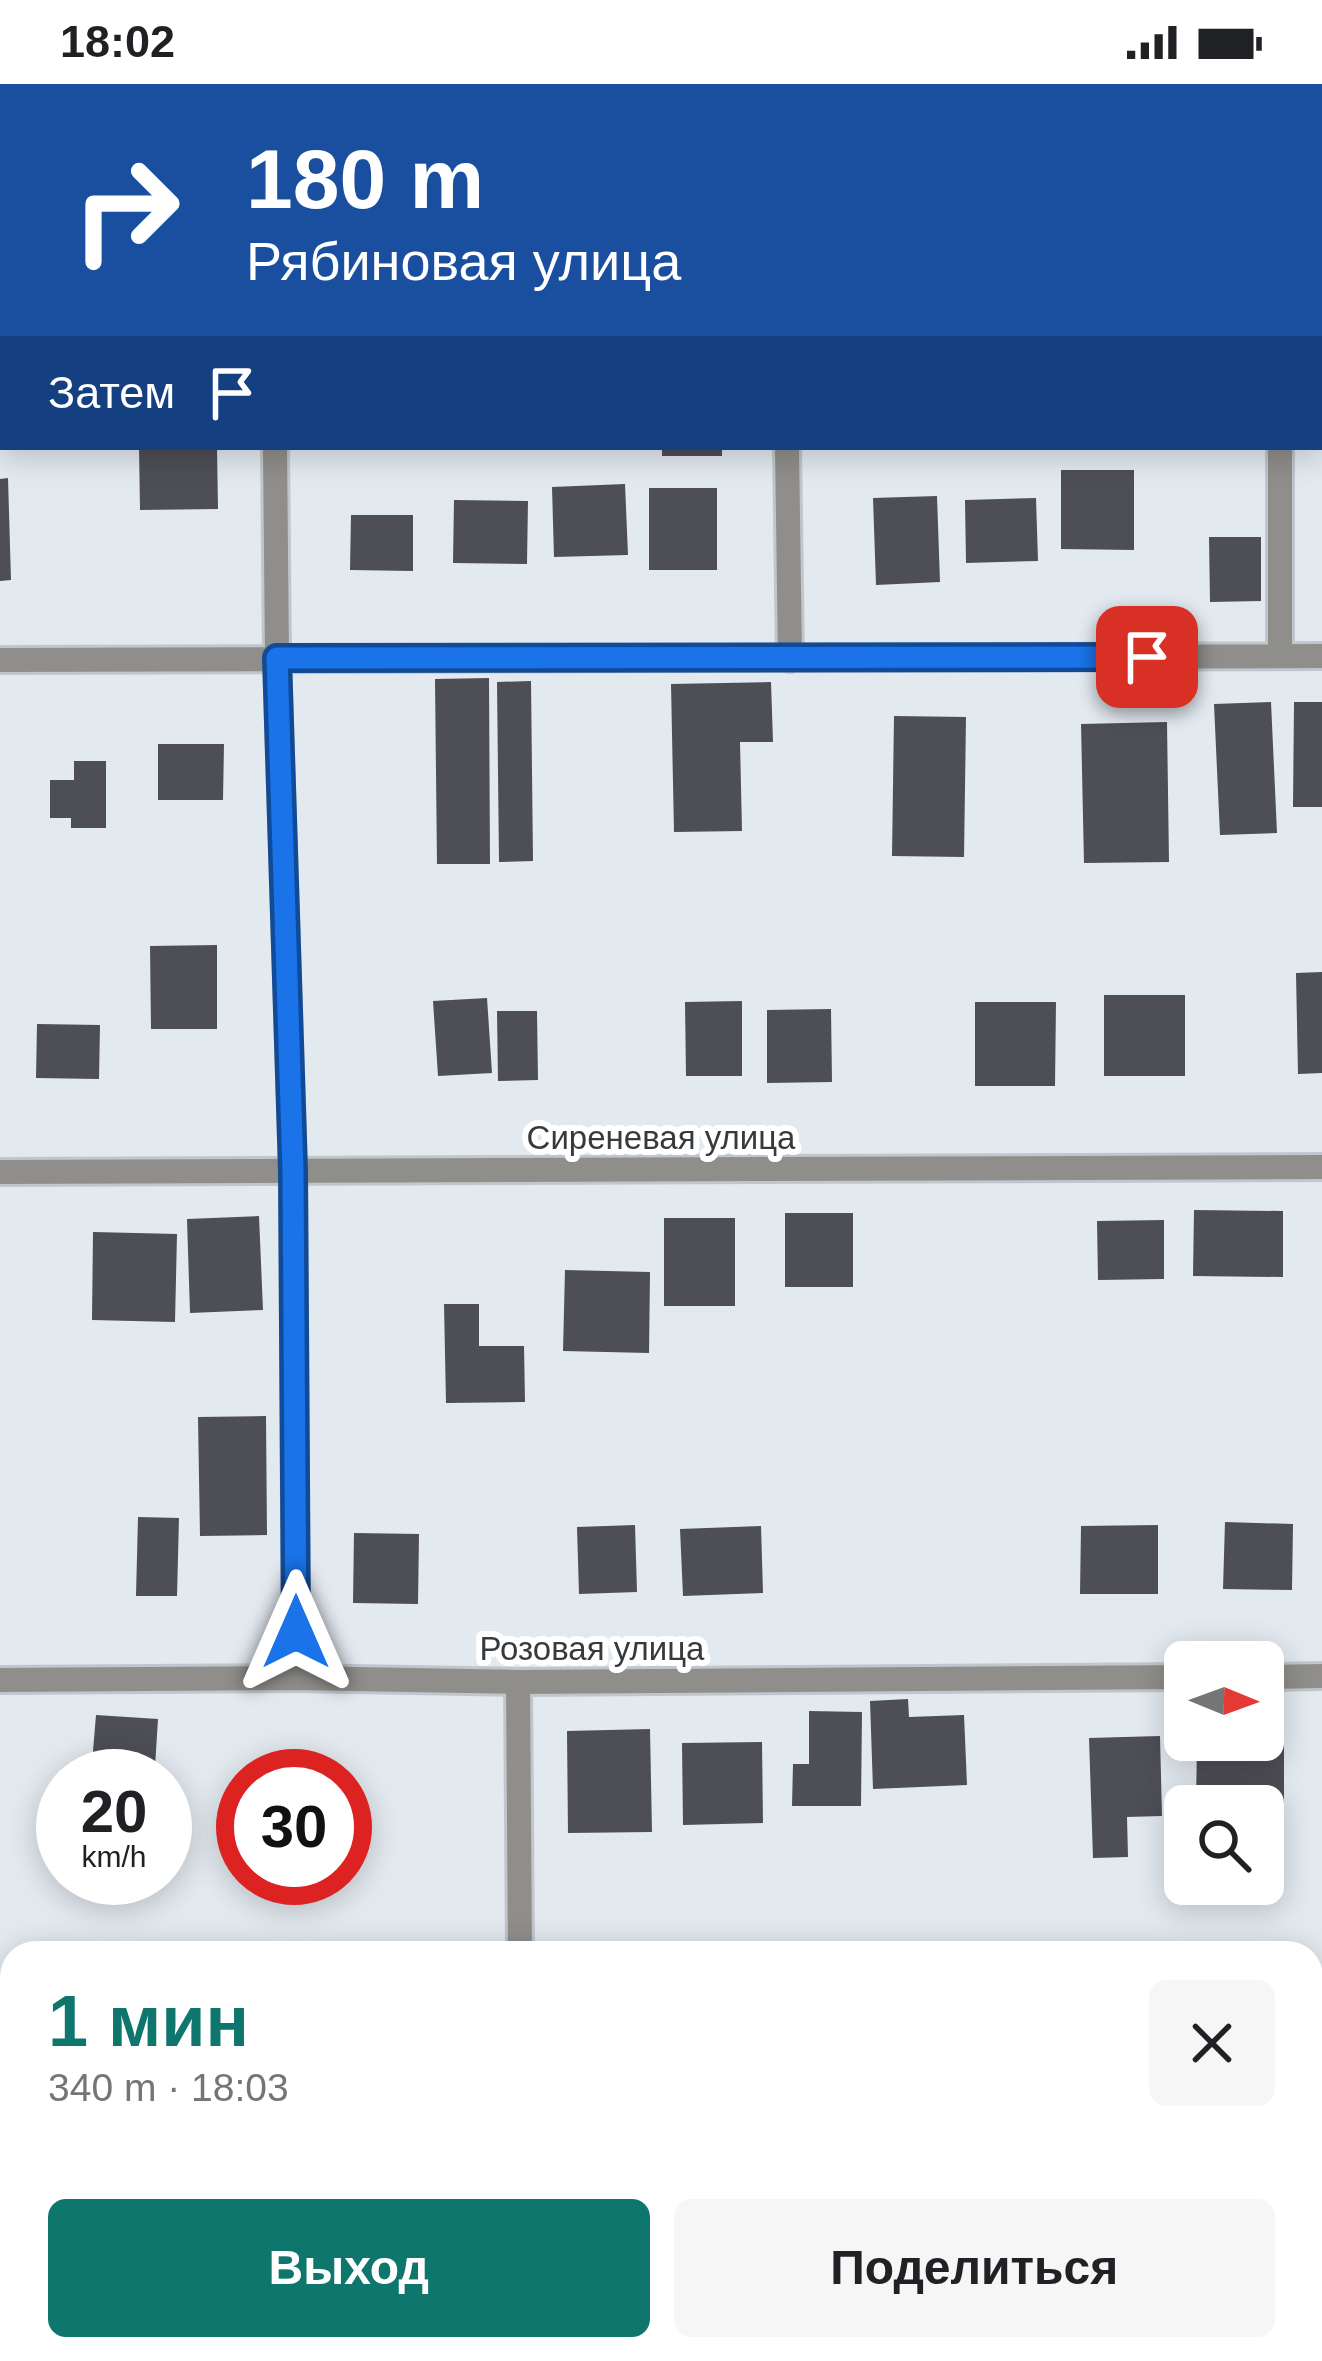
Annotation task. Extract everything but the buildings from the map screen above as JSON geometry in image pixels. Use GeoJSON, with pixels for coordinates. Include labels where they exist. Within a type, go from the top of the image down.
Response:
{"type":"FeatureCollection","features":[{"type":"Feature","properties":{"kind":"street"},"geometry":{"type":"LineString","coordinates":[[275,450],[293,1171],[296,1678]]}},
{"type":"Feature","properties":{"kind":"street"},"geometry":{"type":"LineString","coordinates":[[787,450],[790,659]]}},
{"type":"Feature","properties":{"kind":"street"},"geometry":{"type":"LineString","coordinates":[[1280,450],[1280,656]]}},
{"type":"Feature","properties":{"kind":"street"},"geometry":{"type":"LineString","coordinates":[[0,660],[1322,656]]}},
{"type":"Feature","properties":{"kind":"street","name":"Сиреневая улица"},"geometry":{"type":"LineString","coordinates":[[0,1172],[1322,1167]]}},
{"type":"Feature","properties":{"kind":"street"},"geometry":{"type":"LineString","coordinates":[[1284,1677],[1322,1676]]}},
{"type":"Feature","properties":{"kind":"street","name":"Розовая улица"},"geometry":{"type":"LineString","coordinates":[[0,1680],[1164,1677]]}},
{"type":"Feature","properties":{"kind":"street"},"geometry":{"type":"LineString","coordinates":[[518,1682],[520,1941]]}},
{"type":"Feature","properties":{"kind":"route"},"geometry":{"type":"LineString","coordinates":[[296,1632],[293,1171],[277,658],[1147,657]]}}]}
